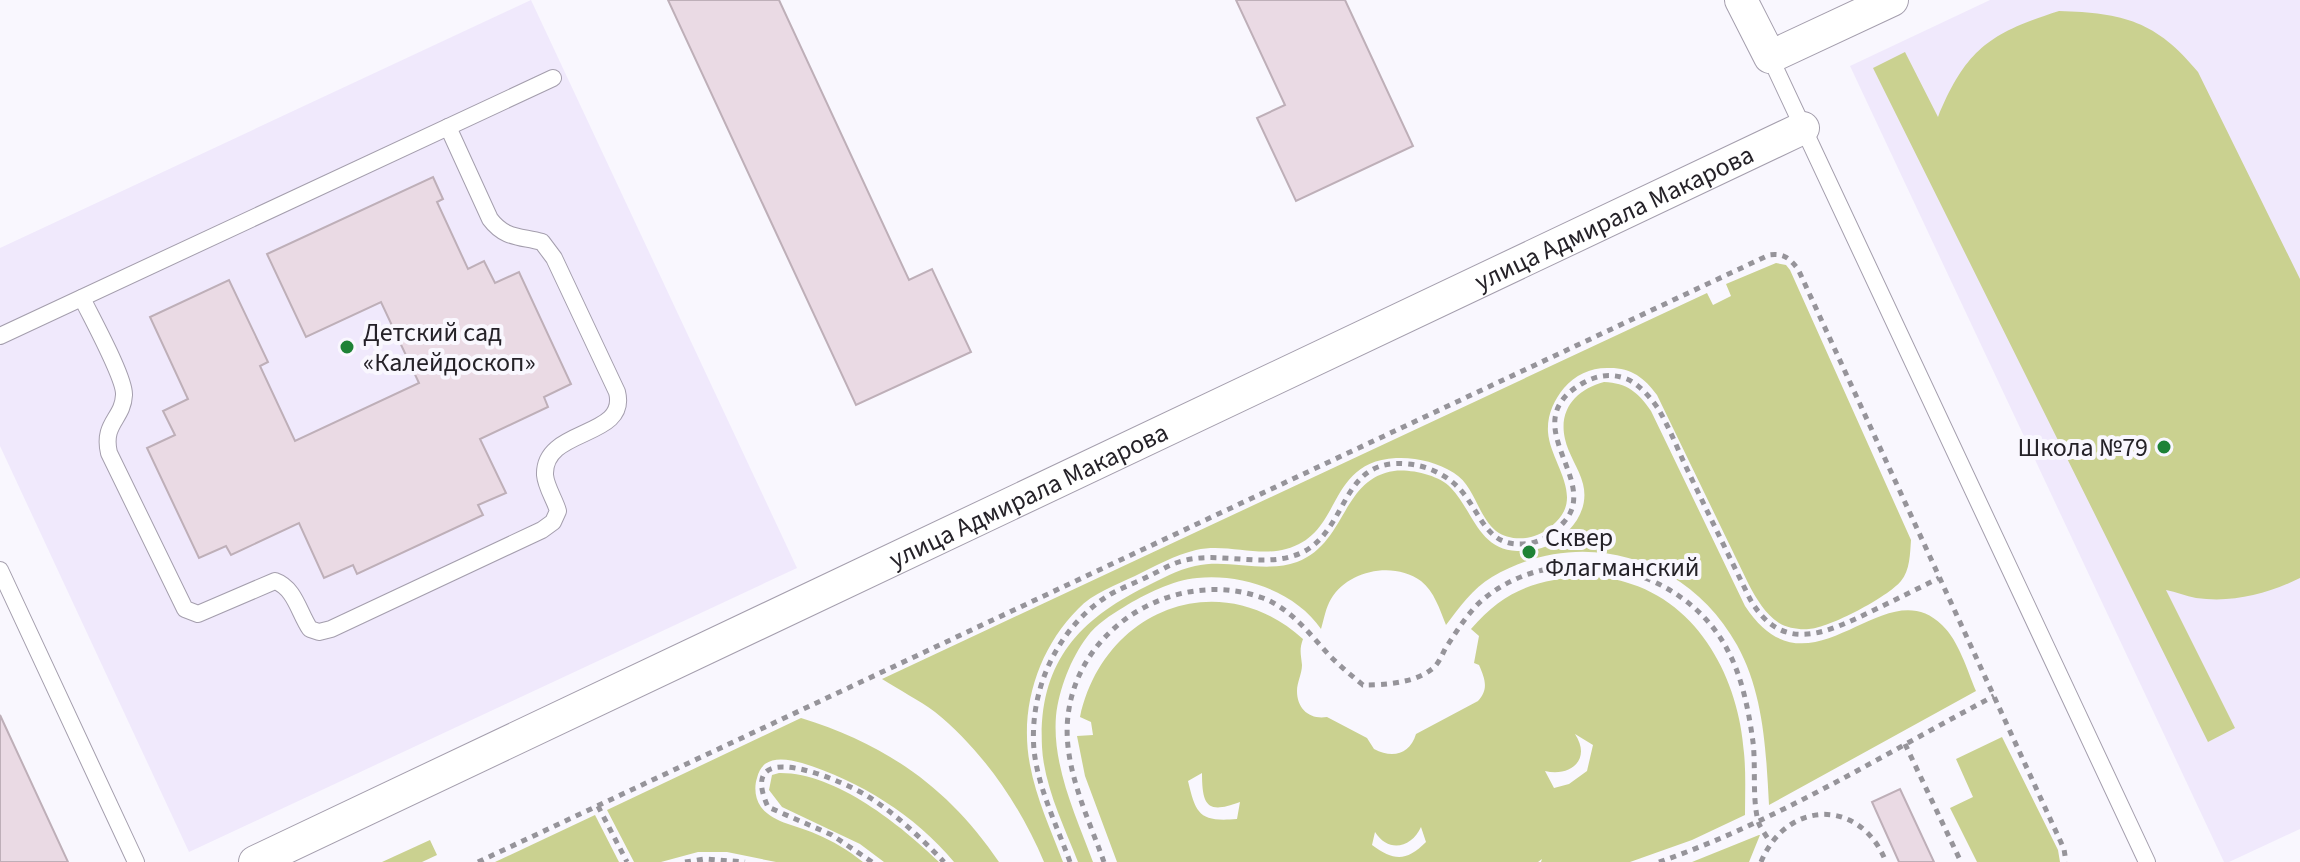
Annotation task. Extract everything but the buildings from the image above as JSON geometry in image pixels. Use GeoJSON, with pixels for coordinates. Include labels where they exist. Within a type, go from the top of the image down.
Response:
{"type":"FeatureCollection","features":[{"type":"Feature","properties":{"kind":"street"},"geometry":{"type":"LineString","coordinates":[[1741,0],[1770,57],[1892,0]]}},
{"type":"Feature","properties":{"kind":"street","name":"улица Адмирала Макарова"},"geometry":{"type":"LineString","coordinates":[[255,862],[1803,128]]}},
{"type":"Feature","properties":{"kind":"lane"},"geometry":{"type":"LineString","coordinates":[[1770,57],[2147,862]]}},
{"type":"Feature","properties":{"kind":"lane"},"geometry":{"type":"LineString","coordinates":[[0,336],[553,78]]}},
{"type":"Feature","properties":{"kind":"lane"},"geometry":{"type":"LineString","coordinates":[[82,298],[121,380],[124,395],[106,439],[109,453],[185,609],[198,614],[275,581],[285,585],[291,593],[310,629],[319,632],[331,629],[542,530],[553,522],[558,511],[545,475],[549,456],[567,441],[603,424],[614,415],[620,403],[554,258],[542,242],[515,237],[499,230],[490,219],[448,127]]}},
{"type":"Feature","properties":{"kind":"lane"},"geometry":{"type":"LineString","coordinates":[[0,570],[136,862]]}},
{"type":"Feature","properties":{"kind":"path"},"geometry":{"type":"LineString","coordinates":[[478,862],[1769,255],[1780,254],[1790,258],[1798,269],[2064,849],[2066,862]]}},
{"type":"Feature","properties":{"kind":"path"},"geometry":{"type":"LineString","coordinates":[[1070,862],[1039,776],[1034,749],[1034,716],[1044,675],[1058,647],[1077,620],[1106,597],[1181,561],[1215,556],[1265,560],[1289,558],[1307,550],[1337,517],[1354,483],[1382,465],[1404,463],[1426,467],[1447,477],[1463,493],[1485,528],[1500,541],[1530,543],[1545,539],[1568,518],[1575,490],[1557,444],[1554,429],[1557,412],[1566,395],[1594,377],[1612,375],[1630,380],[1658,409],[1759,616],[1774,628],[1813,636],[1835,629],[1939,578]]}},
{"type":"Feature","properties":{"kind":"path"},"geometry":{"type":"LineString","coordinates":[[1104,862],[1068,751],[1068,716],[1076,681],[1095,647],[1124,619],[1156,601],[1188,591],[1224,589],[1263,598],[1292,614],[1333,659],[1363,685],[1393,686],[1432,669],[1462,623],[1485,597],[1516,578],[1555,567],[1593,565],[1639,574],[1677,592],[1703,616],[1727,649],[1743,690],[1753,742],[1758,822],[1770,842]]}},
{"type":"Feature","properties":{"kind":"path"},"geometry":{"type":"LineString","coordinates":[[1659,862],[1758,822],[1994,696]]}},
{"type":"Feature","properties":{"kind":"path"},"geometry":{"type":"LineString","coordinates":[[1905,744],[1961,862]]}},
{"type":"Feature","properties":{"kind":"path"},"geometry":{"type":"LineString","coordinates":[[872,862],[832,835],[768,807],[761,785],[767,771],[785,766],[822,775],[863,794],[897,817],[944,862]]}},
{"type":"Feature","properties":{"kind":"path"},"geometry":{"type":"LineString","coordinates":[[598,806],[627,862]]}},
{"type":"Feature","properties":{"kind":"path"},"geometry":{"type":"LineString","coordinates":[[1761,862],[1770,842],[1786,826],[1805,817],[1826,814],[1847,818],[1866,829],[1880,845],[1886,862]]}},
{"type":"Feature","properties":{"kind":"path"},"geometry":{"type":"LineString","coordinates":[[685,862],[705,859],[745,862]]}},
{"type":"Feature","properties":{"kind":"shaded area","name":"Детский сад «Калейдоскоп»"},"geometry":{"type":"Polygon","coordinates":[[[531,0],[797,568],[189,852],[0,446],[0,248],[531,0]]]}},
{"type":"Feature","properties":{"kind":"shaded area","name":"Школа №79"},"geometry":{"type":"Polygon","coordinates":[[[1990,0],[2300,0],[2300,829],[2229,862],[2224,862],[1850,66],[1990,0]]]}},
{"type":"Feature","properties":{"kind":"green space","name":"Школа №79"},"geometry":{"type":"Polygon","coordinates":[[[2059,11],[2102,14],[2137,23],[2168,41],[2183,55],[2198,72],[2300,279],[2300,578],[2263,593],[2237,598],[2196,598],[2166,590],[2235,728],[2208,742],[1873,68],[1905,52],[1938,117],[1959,75],[1983,47],[2015,27],[2059,11]]]}},
{"type":"Feature","properties":{"kind":"green space"},"geometry":{"type":"Polygon","coordinates":[[[1776,263],[1786,265],[1790,270],[1911,540],[1908,567],[1901,581],[1884,595],[1843,618],[1802,629],[1782,625],[1769,615],[1749,585],[1657,395],[1642,378],[1630,371],[1601,368],[1568,383],[1552,408],[1548,432],[1567,501],[1564,512],[1556,522],[1538,535],[1517,538],[1496,531],[1484,517],[1467,485],[1454,473],[1426,461],[1396,458],[1373,462],[1357,472],[1345,485],[1318,529],[1304,541],[1275,551],[1207,548],[1188,552],[1105,590],[1084,603],[1064,625],[1042,661],[1027,723],[1033,777],[1063,862],[1044,862],[1012,800],[969,744],[935,712],[882,679],[1707,293],[1713,305],[1731,296],[1726,284],[1776,263]]]}},
{"type":"Feature","properties":{"kind":"green space"},"geometry":{"type":"Polygon","coordinates":[[[1604,382],[1631,390],[1651,411],[1745,606],[1770,633],[1795,643],[1821,641],[1896,612],[1919,612],[1948,632],[1976,691],[1769,805],[1765,744],[1758,703],[1737,645],[1716,614],[1690,590],[1661,571],[1629,558],[1595,552],[1561,553],[1526,561],[1478,587],[1446,625],[1426,585],[1398,571],[1372,572],[1348,581],[1331,599],[1321,629],[1297,605],[1266,588],[1232,579],[1188,579],[1150,593],[1104,620],[1081,645],[1067,674],[1056,716],[1058,753],[1061,772],[1093,862],[1078,862],[1051,791],[1042,747],[1042,718],[1055,670],[1066,649],[1081,631],[1121,600],[1188,568],[1208,564],[1272,567],[1297,562],[1326,541],[1364,486],[1377,476],[1394,471],[1424,474],[1446,483],[1485,537],[1504,549],[1532,550],[1547,546],[1570,529],[1584,504],[1583,484],[1565,439],[1564,418],[1578,395],[1604,382]]]}},
{"type":"Feature","properties":{"kind":"green space"},"geometry":{"type":"Polygon","coordinates":[[[1589,576],[1625,582],[1651,592],[1675,607],[1711,648],[1734,698],[1741,726],[1745,815],[1692,840],[1630,862],[1541,862],[1542,859],[1538,862],[1117,862],[1085,776],[1077,736],[1093,735],[1091,722],[1080,717],[1093,680],[1113,649],[1139,625],[1169,609],[1202,602],[1236,604],[1270,616],[1303,639],[1297,691],[1302,708],[1310,715],[1327,717],[1367,738],[1374,749],[1394,754],[1410,746],[1416,734],[1481,697],[1485,688],[1484,679],[1479,665],[1474,663],[1479,636],[1471,629],[1484,615],[1510,595],[1524,589],[1554,580],[1589,576]],[[1575,734],[1581,752],[1576,764],[1563,771],[1545,771],[1554,788],[1569,784],[1587,771],[1593,745],[1575,734]],[[1202,773],[1188,781],[1194,802],[1202,814],[1215,819],[1237,819],[1240,802],[1221,807],[1209,805],[1203,794],[1202,773]],[[1421,827],[1406,843],[1393,845],[1375,832],[1372,845],[1393,856],[1406,856],[1426,842],[1421,827]]]}},
{"type":"Feature","properties":{"kind":"green space"},"geometry":{"type":"Polygon","coordinates":[[[801,718],[861,741],[913,772],[959,812],[999,862],[954,862],[922,829],[865,790],[824,770],[781,759],[769,762],[760,771],[755,789],[761,807],[779,820],[834,843],[863,862],[776,862],[727,852],[698,852],[661,862],[634,862],[607,810],[801,718]]]}},
{"type":"Feature","properties":{"kind":"green space"},"geometry":{"type":"Polygon","coordinates":[[[2002,737],[2058,850],[2060,862],[1977,862],[1950,808],[1973,797],[1956,759],[2002,737]]]}},
{"type":"Feature","properties":{"kind":"green space"},"geometry":{"type":"Polygon","coordinates":[[[779,773],[822,781],[866,803],[906,832],[939,862],[884,862],[860,844],[782,807],[769,790],[772,775],[779,773]]]}},
{"type":"Feature","properties":{"kind":"green space"},"geometry":{"type":"Polygon","coordinates":[[[595,815],[619,862],[495,862],[595,815]]]}},
{"type":"Feature","properties":{"kind":"green space"},"geometry":{"type":"Polygon","coordinates":[[[1759,835],[1749,862],[1692,862],[1759,835]]]}},
{"type":"Feature","properties":{"kind":"green space"},"geometry":{"type":"Polygon","coordinates":[[[430,840],[437,855],[422,862],[382,862],[430,840]]]}},
{"type":"Feature","properties":{"kind":"place","name":"Детский сад «Калейдоскоп»"},"geometry":{"type":"Point","coordinates":[347,347]}},
{"type":"Feature","properties":{"kind":"place","name":"Школа №79"},"geometry":{"type":"Point","coordinates":[2164,447]}},
{"type":"Feature","properties":{"kind":"place","name":"Сквер Флагманский"},"geometry":{"type":"Point","coordinates":[1529,552]}}]}
